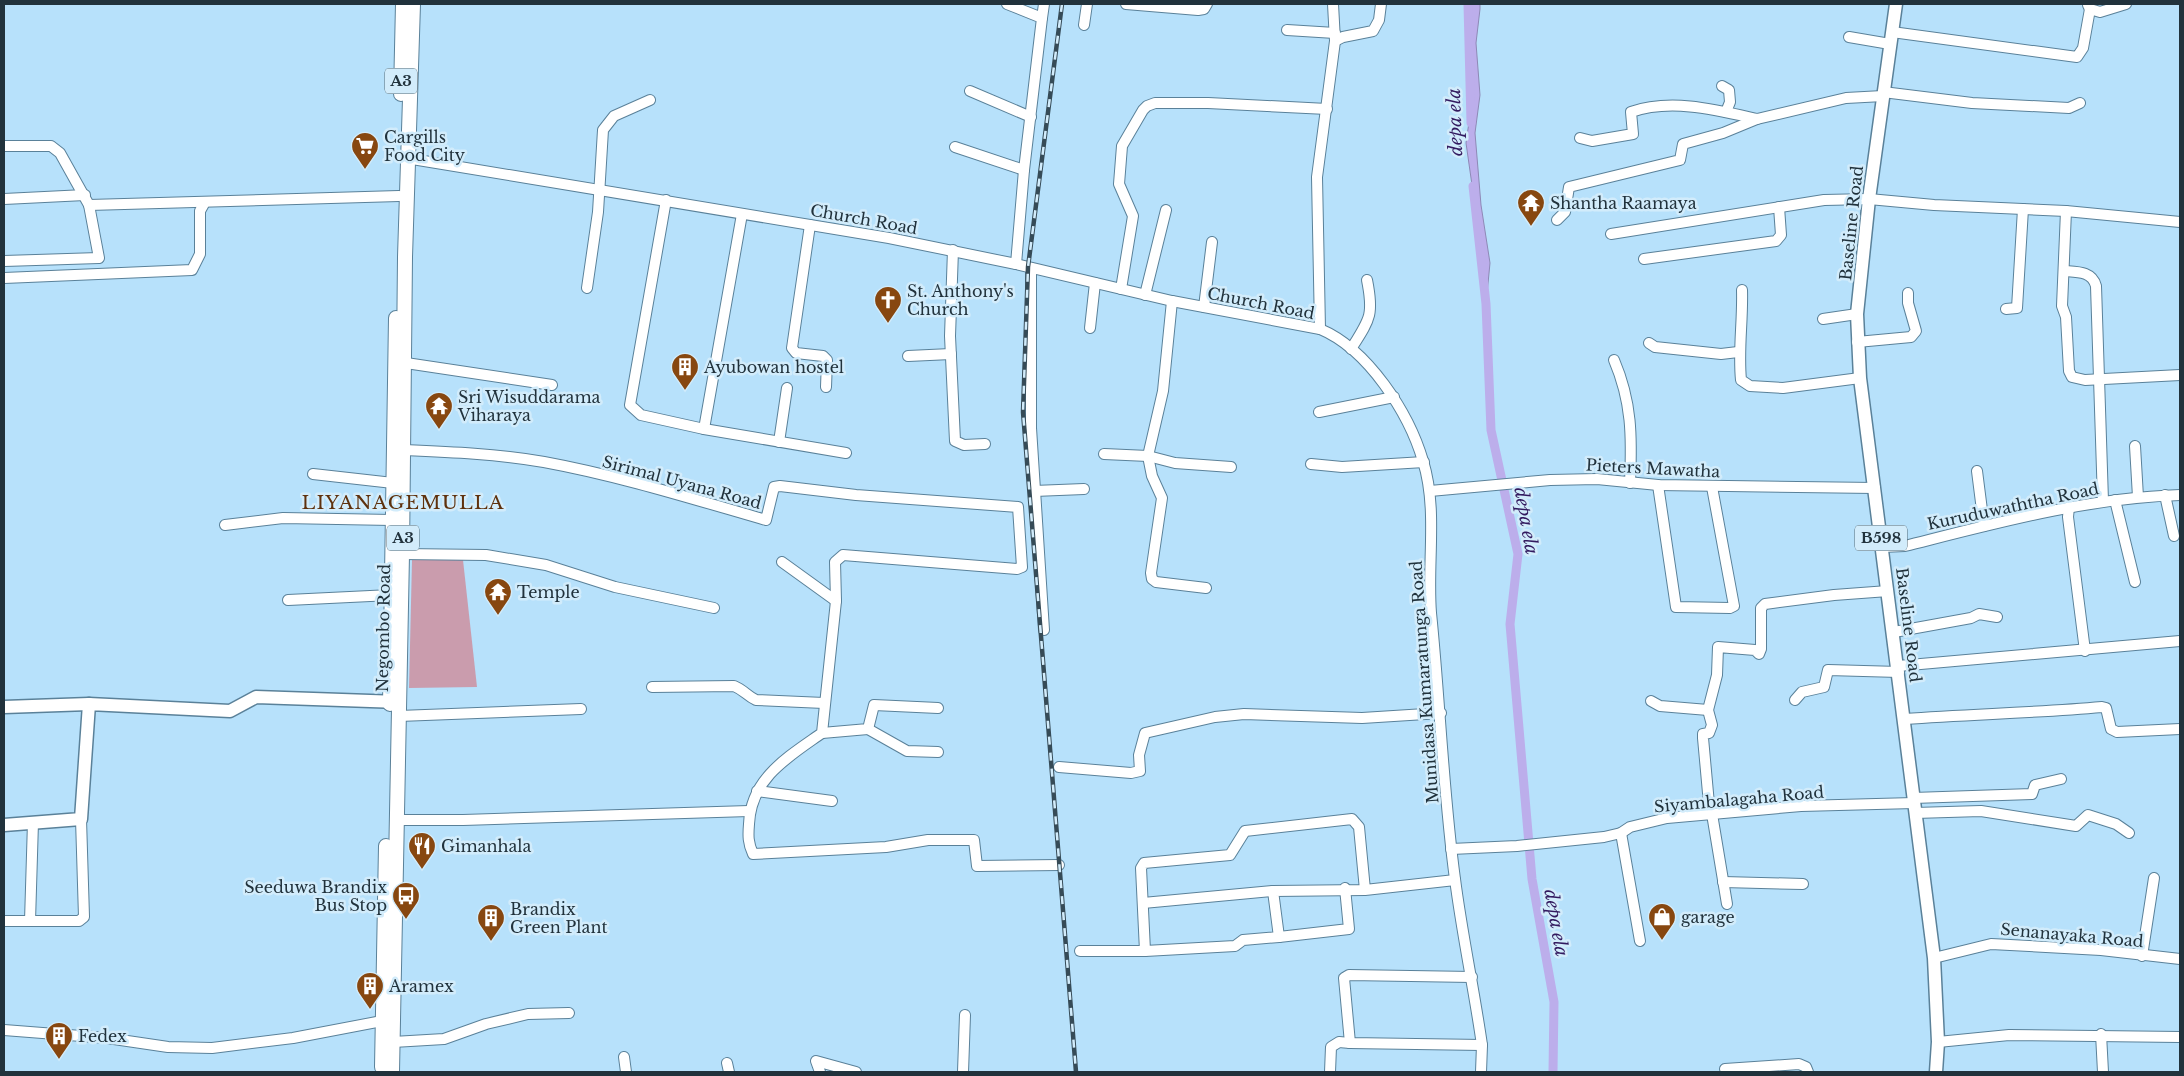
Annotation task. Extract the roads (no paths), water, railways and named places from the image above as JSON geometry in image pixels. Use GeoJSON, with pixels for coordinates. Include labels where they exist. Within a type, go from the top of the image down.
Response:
{"type":"FeatureCollection","features":[{"type":"Feature","properties":{"kind":"highway","name":"Negombo Road"},"geometry":{"type":"LineString","coordinates":[[392,1072],[393,1042],[388,1019],[406,363],[403,4]]}},
{"type":"Feature","properties":{"kind":"highway","name":"Negombo Road"},"geometry":{"type":"LineString","coordinates":[[382,1072],[388,1019],[396,820],[396,706],[391,594],[399,196],[404,158],[413,4]]}},
{"type":"Feature","properties":{"kind":"main road","name":"Baseline Road"},"geometry":{"type":"LineString","coordinates":[[1896,4],[1869,199],[1857,314],[1857,342],[1934,958],[1938,1042],[1936,1072]]}},
{"type":"Feature","properties":{"kind":"main road"},"geometry":{"type":"LineString","coordinates":[[4,707],[89,704],[230,711],[256,697],[396,706]]}},
{"type":"Feature","properties":{"kind":"main road"},"geometry":{"type":"LineString","coordinates":[[4,825],[82,819],[89,704]]}},
{"type":"Feature","properties":{"kind":"street"},"geometry":{"type":"LineString","coordinates":[[1007,4],[1042,18]]}},
{"type":"Feature","properties":{"kind":"street"},"geometry":{"type":"LineString","coordinates":[[1016,264],[1024,170],[1044,4]]}},
{"type":"Feature","properties":{"kind":"street"},"geometry":{"type":"LineString","coordinates":[[1084,25],[1087,4]]}},
{"type":"Feature","properties":{"kind":"street"},"geometry":{"type":"LineString","coordinates":[[1126,4],[1198,10],[1204,9],[1207,4]]}},
{"type":"Feature","properties":{"kind":"street"},"geometry":{"type":"LineString","coordinates":[[1320,330],[1316,177],[1327,109],[1335,37],[1334,4]]}},
{"type":"Feature","properties":{"kind":"street"},"geometry":{"type":"LineString","coordinates":[[1287,30],[1335,37],[1374,31],[1380,20],[1381,4]]}},
{"type":"Feature","properties":{"kind":"street"},"geometry":{"type":"LineString","coordinates":[[1849,37],[1891,38],[2077,57],[2083,48],[2089,6],[2100,12],[2126,4]]}},
{"type":"Feature","properties":{"kind":"street"},"geometry":{"type":"LineString","coordinates":[[1722,86],[1729,90],[1730,102],[1726,112]]}},
{"type":"Feature","properties":{"kind":"street"},"geometry":{"type":"LineString","coordinates":[[970,91],[1031,118]]}},
{"type":"Feature","properties":{"kind":"street"},"geometry":{"type":"LineString","coordinates":[[1557,220],[1565,212],[1569,187],[1680,160],[1683,144],[1723,133],[1757,119],[1846,98],[1883,94],[1972,103],[2069,108],[2080,103]]}},
{"type":"Feature","properties":{"kind":"street"},"geometry":{"type":"LineString","coordinates":[[587,288],[598,212],[603,130],[607,122],[614,116],[650,100]]}},
{"type":"Feature","properties":{"kind":"street"},"geometry":{"type":"LineString","coordinates":[[1121,289],[1133,216],[1119,184],[1122,146],[1147,106],[1155,103],[1208,103],[1327,109]]}},
{"type":"Feature","properties":{"kind":"street"},"geometry":{"type":"LineString","coordinates":[[1580,138],[1592,141],[1633,134],[1631,112],[1645,107],[1665,105],[1726,112],[1757,119]]}},
{"type":"Feature","properties":{"kind":"street"},"geometry":{"type":"LineString","coordinates":[[4,146],[51,146],[60,154],[87,200],[98,258],[4,261]]}},
{"type":"Feature","properties":{"kind":"street"},"geometry":{"type":"LineString","coordinates":[[954,147],[1024,170]]}},
{"type":"Feature","properties":{"kind":"street","name":"Church Road"},"geometry":{"type":"LineString","coordinates":[[404,158],[666,200],[953,250],[1172,302],[1204,306],[1320,330]]}},
{"type":"Feature","properties":{"kind":"street"},"geometry":{"type":"LineString","coordinates":[[4,199],[205,202],[399,196]]}},
{"type":"Feature","properties":{"kind":"street"},"geometry":{"type":"LineString","coordinates":[[1610,234],[1824,200],[1869,199],[1934,205],[2066,211],[2180,222]]}},
{"type":"Feature","properties":{"kind":"street"},"geometry":{"type":"LineString","coordinates":[[666,200],[630,405],[641,415],[704,429],[846,453]]}},
{"type":"Feature","properties":{"kind":"street"},"geometry":{"type":"LineString","coordinates":[[4,278],[192,270],[200,254],[200,211],[205,202]]}},
{"type":"Feature","properties":{"kind":"street"},"geometry":{"type":"LineString","coordinates":[[1644,260],[1776,241],[1781,235],[1779,207]]}},
{"type":"Feature","properties":{"kind":"street"},"geometry":{"type":"LineString","coordinates":[[2006,309],[2017,308],[2023,209]]}},
{"type":"Feature","properties":{"kind":"street"},"geometry":{"type":"LineString","coordinates":[[1145,295],[1166,210]]}},
{"type":"Feature","properties":{"kind":"street"},"geometry":{"type":"LineString","coordinates":[[2066,211],[2062,306],[2066,317],[2068,371],[2072,377],[2085,380],[2180,375]]}},
{"type":"Feature","properties":{"kind":"street"},"geometry":{"type":"LineString","coordinates":[[704,429],[742,214]]}},
{"type":"Feature","properties":{"kind":"street"},"geometry":{"type":"LineString","coordinates":[[810,225],[792,348],[796,353],[823,356],[828,360],[826,387]]}},
{"type":"Feature","properties":{"kind":"street"},"geometry":{"type":"LineString","coordinates":[[1204,306],[1212,242]]}},
{"type":"Feature","properties":{"kind":"street"},"geometry":{"type":"LineString","coordinates":[[953,250],[950,281],[955,441],[964,445],[985,444]]}},
{"type":"Feature","properties":{"kind":"street"},"geometry":{"type":"LineString","coordinates":[[1031,268],[1031,418],[1044,630]]}},
{"type":"Feature","properties":{"kind":"street"},"geometry":{"type":"LineString","coordinates":[[2064,271],[2089,274],[2094,279],[2103,501]]}},
{"type":"Feature","properties":{"kind":"street"},"geometry":{"type":"LineString","coordinates":[[1351,348],[1370,318],[1371,301],[1367,280]]}},
{"type":"Feature","properties":{"kind":"street"},"geometry":{"type":"LineString","coordinates":[[1090,328],[1095,283]]}},
{"type":"Feature","properties":{"kind":"street"},"geometry":{"type":"LineString","coordinates":[[1742,290],[1743,312],[1738,352],[1741,380],[1750,386],[1783,388],[1860,378]]}},
{"type":"Feature","properties":{"kind":"street"},"geometry":{"type":"LineString","coordinates":[[1857,342],[1912,337],[1916,331],[1908,303],[1908,293]]}},
{"type":"Feature","properties":{"kind":"street"},"geometry":{"type":"LineString","coordinates":[[1172,302],[1163,391],[1148,456],[1152,476],[1162,498],[1152,579],[1156,582],[1206,588]]}},
{"type":"Feature","properties":{"kind":"street"},"geometry":{"type":"LineString","coordinates":[[1823,319],[1857,314]]}},
{"type":"Feature","properties":{"kind":"street","name":"Munidasa Kumaratunga Road"},"geometry":{"type":"LineString","coordinates":[[1320,330],[1332,335],[1351,348],[1394,398],[1410,423],[1424,462],[1430,491],[1430,594],[1451,849],[1482,1045],[1481,1072]]}},
{"type":"Feature","properties":{"kind":"street"},"geometry":{"type":"LineString","coordinates":[[1649,343],[1655,347],[1721,354],[1738,352]]}},
{"type":"Feature","properties":{"kind":"street"},"geometry":{"type":"LineString","coordinates":[[908,356],[951,354]]}},
{"type":"Feature","properties":{"kind":"street"},"geometry":{"type":"LineString","coordinates":[[1614,360],[1624,384],[1631,421],[1630,483]]}},
{"type":"Feature","properties":{"kind":"street"},"geometry":{"type":"LineString","coordinates":[[406,363],[552,385]]}},
{"type":"Feature","properties":{"kind":"street"},"geometry":{"type":"LineString","coordinates":[[779,442],[787,388]]}},
{"type":"Feature","properties":{"kind":"street"},"geometry":{"type":"LineString","coordinates":[[1319,412],[1394,398]]}},
{"type":"Feature","properties":{"kind":"street"},"geometry":{"type":"LineString","coordinates":[[2135,446],[2138,497]]}},
{"type":"Feature","properties":{"kind":"street","name":"Sirimal Uyana Road"},"geometry":{"type":"LineString","coordinates":[[404,450],[506,456],[545,462],[635,482],[766,520],[774,487],[780,486],[856,495],[1018,507],[1022,567],[1017,569],[843,555],[835,562],[836,601]]}},
{"type":"Feature","properties":{"kind":"street"},"geometry":{"type":"LineString","coordinates":[[1104,454],[1148,456],[1175,463],[1231,467]]}},
{"type":"Feature","properties":{"kind":"street"},"geometry":{"type":"LineString","coordinates":[[1311,464],[1342,467],[1424,462]]}},
{"type":"Feature","properties":{"kind":"street"},"geometry":{"type":"LineString","coordinates":[[1977,471],[1984,526]]}},
{"type":"Feature","properties":{"kind":"street"},"geometry":{"type":"LineString","coordinates":[[313,474],[393,483]]}},
{"type":"Feature","properties":{"kind":"street","name":"Pieters Mawatha"},"geometry":{"type":"LineString","coordinates":[[1430,491],[1550,480],[1597,479],[1658,485],[1712,487],[1875,488]]}},
{"type":"Feature","properties":{"kind":"street"},"geometry":{"type":"LineString","coordinates":[[1658,485],[1676,607],[1730,608],[1734,606],[1712,487]]}},
{"type":"Feature","properties":{"kind":"street"},"geometry":{"type":"LineString","coordinates":[[1034,491],[1084,489]]}},
{"type":"Feature","properties":{"kind":"street"},"geometry":{"type":"LineString","coordinates":[[2165,495],[2174,536]]}},
{"type":"Feature","properties":{"kind":"street","name":"Kuruduwaththa Road"},"geometry":{"type":"LineString","coordinates":[[1882,548],[1905,546],[2068,507],[2138,497],[2180,495]]}},
{"type":"Feature","properties":{"kind":"street"},"geometry":{"type":"LineString","coordinates":[[2115,500],[2135,582]]}},
{"type":"Feature","properties":{"kind":"street"},"geometry":{"type":"LineString","coordinates":[[2068,507],[2085,651]]}},
{"type":"Feature","properties":{"kind":"street"},"geometry":{"type":"LineString","coordinates":[[225,526],[283,518],[392,520]]}},
{"type":"Feature","properties":{"kind":"street"},"geometry":{"type":"LineString","coordinates":[[402,554],[486,555],[546,565],[615,587],[714,608]]}},
{"type":"Feature","properties":{"kind":"street"},"geometry":{"type":"LineString","coordinates":[[782,562],[836,601],[822,733]]}},
{"type":"Feature","properties":{"kind":"street"},"geometry":{"type":"LineString","coordinates":[[1727,904],[1711,814],[1703,738],[1703,734],[1709,733],[1712,725],[1708,710],[1717,675],[1718,647],[1755,650],[1759,654],[1761,649],[1761,608],[1764,604],[1834,595],[1888,591]]}},
{"type":"Feature","properties":{"kind":"street"},"geometry":{"type":"LineString","coordinates":[[288,600],[391,594]]}},
{"type":"Feature","properties":{"kind":"street"},"geometry":{"type":"LineString","coordinates":[[1894,632],[1971,618],[1979,614],[1998,617]]}},
{"type":"Feature","properties":{"kind":"street"},"geometry":{"type":"LineString","coordinates":[[1795,700],[1802,692],[1824,687],[1828,670],[1898,669],[2180,641]]}},
{"type":"Feature","properties":{"kind":"street"},"geometry":{"type":"LineString","coordinates":[[652,687],[734,686],[746,690],[749,696],[756,700],[824,703]]}},
{"type":"Feature","properties":{"kind":"street"},"geometry":{"type":"LineString","coordinates":[[1652,700],[1660,706],[1708,710]]}},
{"type":"Feature","properties":{"kind":"street"},"geometry":{"type":"LineString","coordinates":[[868,728],[874,705],[938,708]]}},
{"type":"Feature","properties":{"kind":"street"},"geometry":{"type":"LineString","coordinates":[[396,706],[581,709]]}},
{"type":"Feature","properties":{"kind":"street"},"geometry":{"type":"LineString","coordinates":[[1904,719],[1983,713],[2022,714],[2102,707],[2106,708],[2111,729],[2117,732],[2180,729]]}},
{"type":"Feature","properties":{"kind":"street"},"geometry":{"type":"LineString","coordinates":[[1059,767],[1131,773],[1140,771],[1139,755],[1145,733],[1215,717],[1244,714],[1362,718],[1441,713]]}},
{"type":"Feature","properties":{"kind":"street"},"geometry":{"type":"LineString","coordinates":[[938,752],[907,751],[868,728],[822,733],[788,757],[761,783],[750,811],[748,842],[753,854],[886,847],[928,840],[957,839],[974,840],[976,866],[1059,864]]}},
{"type":"Feature","properties":{"kind":"street"},"geometry":{"type":"LineString","coordinates":[[1914,805],[2032,794],[2035,785],[2061,778]]}},
{"type":"Feature","properties":{"kind":"street"},"geometry":{"type":"LineString","coordinates":[[757,791],[832,801]]}},
{"type":"Feature","properties":{"kind":"street"},"geometry":{"type":"LineString","coordinates":[[1914,805],[1981,811],[2076,826],[2088,815],[2116,824],[2129,833]]}},
{"type":"Feature","properties":{"kind":"street","name":"Siyambalagaha Road"},"geometry":{"type":"LineString","coordinates":[[1451,849],[1517,846],[1604,837],[1621,833],[1630,827],[1667,818],[1801,806],[1914,805]]}},
{"type":"Feature","properties":{"kind":"street"},"geometry":{"type":"LineString","coordinates":[[396,820],[463,820],[750,811]]}},
{"type":"Feature","properties":{"kind":"street"},"geometry":{"type":"LineString","coordinates":[[4,921],[79,921],[84,918],[82,819]]}},
{"type":"Feature","properties":{"kind":"street"},"geometry":{"type":"LineString","coordinates":[[1145,950],[1141,868],[1144,863],[1230,855],[1245,831],[1352,819],[1359,827],[1366,890]]}},
{"type":"Feature","properties":{"kind":"street"},"geometry":{"type":"LineString","coordinates":[[30,921],[33,822]]}},
{"type":"Feature","properties":{"kind":"street"},"geometry":{"type":"LineString","coordinates":[[1621,833],[1640,942]]}},
{"type":"Feature","properties":{"kind":"street"},"geometry":{"type":"LineString","coordinates":[[2142,956],[2154,878]]}},
{"type":"Feature","properties":{"kind":"street"},"geometry":{"type":"LineString","coordinates":[[1142,903],[1273,891],[1345,888],[1366,890],[1455,880]]}},
{"type":"Feature","properties":{"kind":"street"},"geometry":{"type":"LineString","coordinates":[[1723,882],[1803,884]]}},
{"type":"Feature","properties":{"kind":"street"},"geometry":{"type":"LineString","coordinates":[[1080,951],[1235,946],[1243,940],[1349,928],[1345,888]]}},
{"type":"Feature","properties":{"kind":"street"},"geometry":{"type":"LineString","coordinates":[[1273,891],[1279,937]]}},
{"type":"Feature","properties":{"kind":"street","name":"Senanayaka Road"},"geometry":{"type":"LineString","coordinates":[[1934,958],[1991,944],[2101,950],[2180,959]]}},
{"type":"Feature","properties":{"kind":"street"},"geometry":{"type":"LineString","coordinates":[[1350,1043],[1344,978],[1349,975],[1472,977]]}},
{"type":"Feature","properties":{"kind":"street"},"geometry":{"type":"LineString","coordinates":[[393,1042],[444,1039],[486,1024],[528,1014],[569,1013]]}},
{"type":"Feature","properties":{"kind":"street"},"geometry":{"type":"LineString","coordinates":[[963,1072],[965,1015]]}},
{"type":"Feature","properties":{"kind":"street"},"geometry":{"type":"LineString","coordinates":[[4,1030],[108,1038],[168,1047],[212,1048],[293,1038],[388,1019]]}},
{"type":"Feature","properties":{"kind":"street"},"geometry":{"type":"LineString","coordinates":[[1938,1042],[2009,1034],[2102,1034],[2180,1037]]}},
{"type":"Feature","properties":{"kind":"street"},"geometry":{"type":"LineString","coordinates":[[2102,1034],[2104,1072]]}},
{"type":"Feature","properties":{"kind":"street"},"geometry":{"type":"LineString","coordinates":[[1330,1072],[1331,1047],[1339,1042],[1482,1045]]}},
{"type":"Feature","properties":{"kind":"street"},"geometry":{"type":"LineString","coordinates":[[624,1057],[626,1072]]}},
{"type":"Feature","properties":{"kind":"street"},"geometry":{"type":"LineString","coordinates":[[820,1072],[816,1061],[856,1072]]}},
{"type":"Feature","properties":{"kind":"street"},"geometry":{"type":"LineString","coordinates":[[1725,1069],[1799,1064],[1806,1068],[1808,1072]]}},
{"type":"Feature","properties":{"kind":"waterway","name":"depa ela"},"geometry":{"type":"LineString","coordinates":[[1468,4],[1471,123]]}},
{"type":"Feature","properties":{"kind":"waterway","name":"depa ela"},"geometry":{"type":"LineString","coordinates":[[1473,186],[1486,304],[1491,430],[1518,554],[1510,624],[1532,879],[1554,1002],[1553,1072]]}},
{"type":"Feature","properties":{"kind":"railway"},"geometry":{"type":"LineString","coordinates":[[1062,4],[1028,267],[1023,412],[1076,1072]]}},
{"type":"Feature","properties":{"kind":"place","name":"Cargills Food City"},"geometry":{"type":"Point","coordinates":[365,170]}},
{"type":"Feature","properties":{"kind":"place","name":"Shantha Raamaya"},"geometry":{"type":"Point","coordinates":[1531,227]}},
{"type":"Feature","properties":{"kind":"place","name":"St. Anthony's Church"},"geometry":{"type":"Point","coordinates":[888,324]}},
{"type":"Feature","properties":{"kind":"place","name":"Ayubowan hostel"},"geometry":{"type":"Point","coordinates":[685,391]}},
{"type":"Feature","properties":{"kind":"place","name":"Sri Wisuddarama Viharaya"},"geometry":{"type":"Point","coordinates":[439,430]}},
{"type":"Feature","properties":{"kind":"place","name":"Temple"},"geometry":{"type":"Point","coordinates":[498,616]}},
{"type":"Feature","properties":{"kind":"place","name":"Gimanhala"},"geometry":{"type":"Point","coordinates":[422,870]}},
{"type":"Feature","properties":{"kind":"place","name":"Seeduwa Brandix Bus Stop"},"geometry":{"type":"Point","coordinates":[406,920]}},
{"type":"Feature","properties":{"kind":"place","name":"garage"},"geometry":{"type":"Point","coordinates":[1662,941]}},
{"type":"Feature","properties":{"kind":"place","name":"Brandix Green Plant"},"geometry":{"type":"Point","coordinates":[491,942]}},
{"type":"Feature","properties":{"kind":"place","name":"Aramex"},"geometry":{"type":"Point","coordinates":[370,1010]}},
{"type":"Feature","properties":{"kind":"place","name":"Fedex"},"geometry":{"type":"Point","coordinates":[59,1060]}},
{"type":"Feature","properties":{"kind":"district","name":"LIYANAGEMULLA"},"geometry":{"type":"Point","coordinates":[403,502]}}]}
